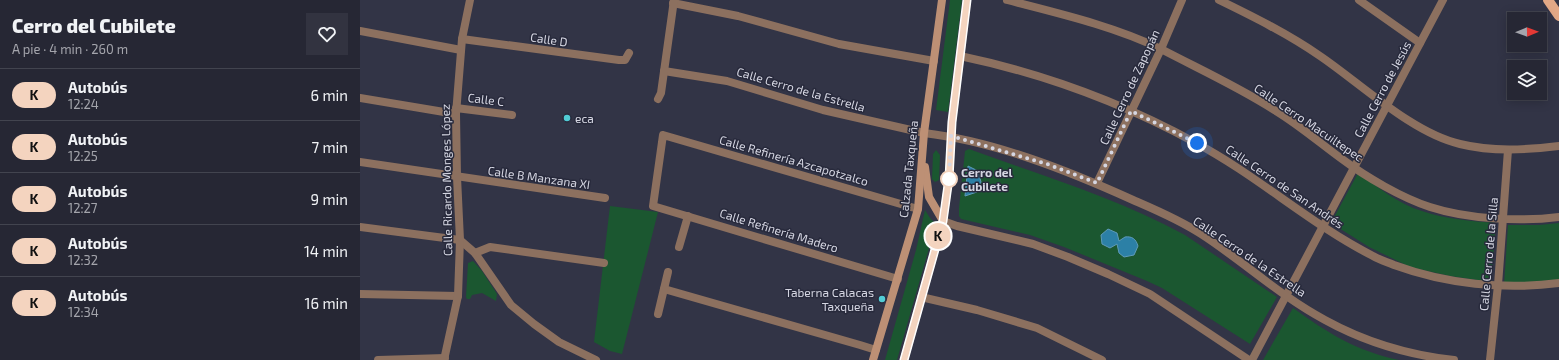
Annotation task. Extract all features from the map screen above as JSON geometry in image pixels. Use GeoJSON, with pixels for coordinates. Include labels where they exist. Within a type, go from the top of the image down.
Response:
{"type":"FeatureCollection","features":[{"type":"Feature","properties":{"kind":"main road","name":"Calzada Taxqueña"},"geometry":{"type":"LineString","coordinates":[[873,360],[918,209],[922,148],[942,0]]}},
{"type":"Feature","properties":{"kind":"main road"},"geometry":{"type":"LineString","coordinates":[[904,360],[943,221],[949,178],[951,136],[967,0]]}},
{"type":"Feature","properties":{"kind":"main road"},"geometry":{"type":"LineString","coordinates":[[1548,0],[1559,16]]}},
{"type":"Feature","properties":{"kind":"main road"},"geometry":{"type":"LineString","coordinates":[[922,148],[928,196],[943,221]]}},
{"type":"Feature","properties":{"kind":"street","name":"Calle Ricardo Monges López"},"geometry":{"type":"LineString","coordinates":[[445,359],[458,296],[460,240],[456,111],[462,39],[470,0]]}},
{"type":"Feature","properties":{"kind":"street","name":"Calle Cerro Macuiltepec"},"geometry":{"type":"LineString","coordinates":[[1007,0],[1084,20],[1148,42],[1250,95],[1276,111],[1354,167],[1405,198],[1430,207],[1460,214],[1539,220],[1559,217]]}},
{"type":"Feature","properties":{"kind":"street","name":"Calle Cerro de Zapopán"},"geometry":{"type":"LineString","coordinates":[[1097,183],[1161,49],[1182,0]]}},
{"type":"Feature","properties":{"kind":"street"},"geometry":{"type":"LineString","coordinates":[[1219,0],[1286,35],[1320,56],[1386,105],[1436,136],[1459,144],[1508,150],[1559,146]]}},
{"type":"Feature","properties":{"kind":"street"},"geometry":{"type":"LineString","coordinates":[[1359,0],[1420,43]]}},
{"type":"Feature","properties":{"kind":"street","name":"Calle Cerro de Jesús"},"geometry":{"type":"LineString","coordinates":[[1252,360],[1443,0]]}},
{"type":"Feature","properties":{"kind":"street"},"geometry":{"type":"LineString","coordinates":[[658,99],[661,94],[673,2],[738,16],[839,44],[934,61]]}},
{"type":"Feature","properties":{"kind":"street"},"geometry":{"type":"LineString","coordinates":[[360,32],[461,50]]}},
{"type":"Feature","properties":{"kind":"street","name":"Calle D"},"geometry":{"type":"LineString","coordinates":[[462,39],[618,60],[625,60],[629,54]]}},
{"type":"Feature","properties":{"kind":"street","name":"Calle Cerro de San Andrés"},"geometry":{"type":"LineString","coordinates":[[960,56],[973,58],[1060,84],[1131,111],[1168,128],[1239,169],[1323,226],[1374,257],[1408,270],[1449,280],[1498,285],[1536,286],[1559,283]]}},
{"type":"Feature","properties":{"kind":"street","name":"Calle Cerro de la Estrella"},"geometry":{"type":"LineString","coordinates":[[664,71],[727,81],[823,110],[924,133],[951,136],[1047,164],[1097,183],[1200,233],[1323,320],[1362,339],[1435,359],[1454,360]]}},
{"type":"Feature","properties":{"kind":"street","name":"Calle C"},"geometry":{"type":"LineString","coordinates":[[360,98],[456,111],[512,115]]}},
{"type":"Feature","properties":{"kind":"street","name":"Calle Refinería Azcapotzalco"},"geometry":{"type":"LineString","coordinates":[[653,206],[663,135],[918,209]]}},
{"type":"Feature","properties":{"kind":"street","name":"Calle Cerro de la Silla"},"geometry":{"type":"LineString","coordinates":[[1490,360],[1498,285],[1508,150]]}},
{"type":"Feature","properties":{"kind":"street","name":"Calle B Manzana XI"},"geometry":{"type":"LineString","coordinates":[[360,162],[605,198]]}},
{"type":"Feature","properties":{"kind":"street","name":"Calle Refinería Madero"},"geometry":{"type":"LineString","coordinates":[[653,206],[898,279]]}},
{"type":"Feature","properties":{"kind":"street"},"geometry":{"type":"LineString","coordinates":[[679,247],[688,216]]}},
{"type":"Feature","properties":{"kind":"street"},"geometry":{"type":"LineString","coordinates":[[943,221],[957,226],[1033,244],[1108,274],[1150,294],[1249,360]]}},
{"type":"Feature","properties":{"kind":"street"},"geometry":{"type":"LineString","coordinates":[[360,227],[460,240],[475,254],[511,305],[559,342],[596,360]]}},
{"type":"Feature","properties":{"kind":"street"},"geometry":{"type":"LineString","coordinates":[[475,254],[490,247],[604,263]]}},
{"type":"Feature","properties":{"kind":"street"},"geometry":{"type":"LineString","coordinates":[[658,314],[668,272]]}},
{"type":"Feature","properties":{"kind":"street"},"geometry":{"type":"LineString","coordinates":[[664,289],[876,350]]}},
{"type":"Feature","properties":{"kind":"street"},"geometry":{"type":"LineString","coordinates":[[360,294],[458,296]]}},
{"type":"Feature","properties":{"kind":"street"},"geometry":{"type":"LineString","coordinates":[[921,297],[977,310],[1038,328],[1102,360]]}},
{"type":"Feature","properties":{"kind":"street"},"geometry":{"type":"LineString","coordinates":[[378,360],[445,359]]}},
{"type":"Feature","properties":{"kind":"green space"},"geometry":{"type":"Polygon","coordinates":[[[950,0],[962,0],[948,112],[936,110],[950,0]]]}},
{"type":"Feature","properties":{"kind":"green space"},"geometry":{"type":"Polygon","coordinates":[[[969,149],[1079,188],[1159,222],[1185,235],[1277,297],[1250,344],[1162,288],[1147,281],[1064,247],[1030,235],[961,219],[959,216],[959,208],[965,151],[969,149]]]}},
{"type":"Feature","properties":{"kind":"green space"},"geometry":{"type":"Polygon","coordinates":[[[936,150],[940,155],[939,180],[935,182],[932,179],[933,154],[936,150]]]}},
{"type":"Feature","properties":{"kind":"green space"},"geometry":{"type":"Polygon","coordinates":[[[1358,173],[1388,195],[1413,208],[1449,218],[1496,223],[1491,282],[1450,276],[1410,267],[1369,247],[1331,223],[1358,173]]]}},
{"type":"Feature","properties":{"kind":"green space"},"geometry":{"type":"Polygon","coordinates":[[[610,206],[658,212],[622,354],[610,351],[594,342],[610,206]]]}},
{"type":"Feature","properties":{"kind":"green space"},"geometry":{"type":"Polygon","coordinates":[[[925,210],[936,224],[897,360],[885,360],[916,250],[925,210]]]}},
{"type":"Feature","properties":{"kind":"green space"},"geometry":{"type":"Polygon","coordinates":[[[1559,223],[1559,284],[1504,285],[1508,225],[1539,225],[1559,223]]]}},
{"type":"Feature","properties":{"kind":"green space"},"geometry":{"type":"Polygon","coordinates":[[[473,261],[482,271],[497,294],[496,301],[482,293],[472,295],[470,299],[467,299],[468,263],[473,261]]]}},
{"type":"Feature","properties":{"kind":"green space"},"geometry":{"type":"Polygon","coordinates":[[[1293,308],[1343,340],[1369,352],[1399,360],[1263,360],[1293,308]]]}},
{"type":"Feature","properties":{"kind":"water"},"geometry":{"type":"Polygon","coordinates":[[[968,166],[978,171],[981,182],[977,192],[965,196],[968,166]]]}},
{"type":"Feature","properties":{"kind":"water"},"geometry":{"type":"Polygon","coordinates":[[[1108,229],[1117,233],[1119,241],[1125,237],[1135,240],[1138,246],[1134,255],[1124,257],[1119,253],[1117,244],[1110,248],[1102,244],[1101,235],[1108,229]]]}},
{"type":"Feature","properties":{"kind":"bus line","name":"K"},"geometry":{"type":"LineString","coordinates":[[904,360],[943,221],[949,178],[952,122],[967,0]]}},
{"type":"Feature","properties":{"kind":"place","name":"eca"},"geometry":{"type":"Point","coordinates":[567,118]}},
{"type":"Feature","properties":{"kind":"place","name":"Cerro del Cubilete"},"geometry":{"type":"Point","coordinates":[949,179]}},
{"type":"Feature","properties":{"kind":"place","name":"Taberna Calacas Taxqueña"},"geometry":{"type":"Point","coordinates":[882,299]}},
{"type":"Feature","properties":{"kind":"route"},"geometry":{"type":"LineString","coordinates":[[949,179],[951,136],[1047,164],[1097,183],[1131,111],[1197,143]]}}]}
